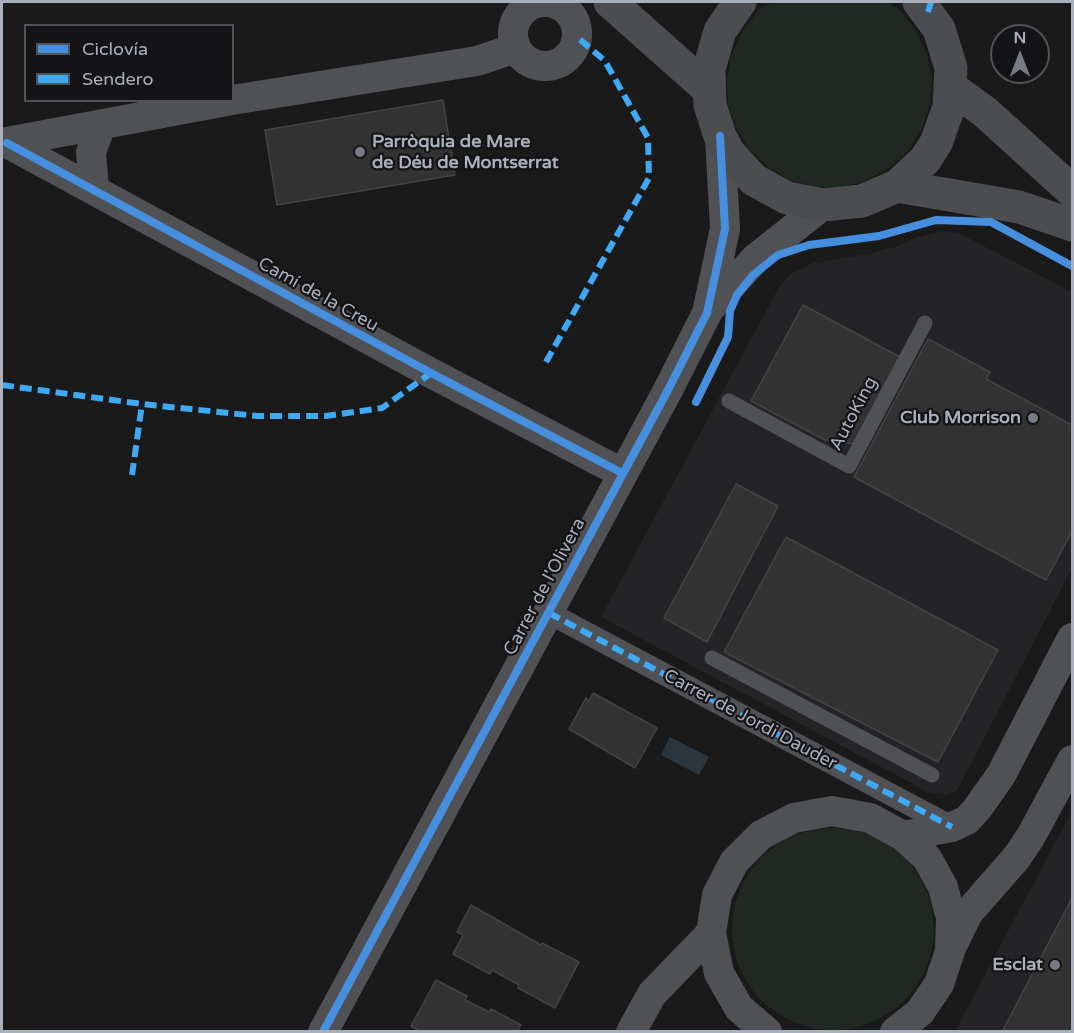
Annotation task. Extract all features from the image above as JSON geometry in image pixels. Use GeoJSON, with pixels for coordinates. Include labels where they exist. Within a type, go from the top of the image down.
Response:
{"type":"FeatureCollection","features":[{"type":"Feature","properties":{"kind":"main road"},"geometry":{"type":"LineString","coordinates":[[610,2],[708,89]]}},
{"type":"Feature","properties":{"kind":"main road"},"geometry":{"type":"LineString","coordinates":[[741,2],[730,14],[713,50],[708,89],[710,105],[720,136],[729,153],[754,180],[787,198],[823,205],[862,201],[897,186],[925,160],[936,143],[944,126],[952,88],[946,48],[939,29],[919,2]]}},
{"type":"Feature","properties":{"kind":"main road"},"geometry":{"type":"LineString","coordinates":[[952,88],[985,112],[1072,191]]}},
{"type":"Feature","properties":{"kind":"main road"},"geometry":{"type":"LineString","coordinates":[[897,186],[1019,207],[1072,225]]}},
{"type":"Feature","properties":{"kind":"street","name":"Camí de la Creu"},"geometry":{"type":"LineString","coordinates":[[234,100],[477,61],[516,48]]}},
{"type":"Feature","properties":{"kind":"street","name":"Camí de la Creu"},"geometry":{"type":"LineString","coordinates":[[4,143],[222,102]]}},
{"type":"Feature","properties":{"kind":"street"},"geometry":{"type":"LineString","coordinates":[[94,190],[91,152],[101,125]]}},
{"type":"Feature","properties":{"kind":"street","name":"Carrer de l'Olivera"},"geometry":{"type":"LineString","coordinates":[[707,313],[725,229],[720,136]]}},
{"type":"Feature","properties":{"kind":"street","name":"Camí de la Creu"},"geometry":{"type":"LineString","coordinates":[[4,143],[431,374],[622,473]]}},
{"type":"Feature","properties":{"kind":"street","name":"Carrer de l'Olivera"},"geometry":{"type":"LineString","coordinates":[[323,1032],[549,613],[707,313],[756,258],[823,205]]}},
{"type":"Feature","properties":{"kind":"street","name":"Carrer de Jordi Dauder"},"geometry":{"type":"LineString","coordinates":[[549,613],[952,827]]}},
{"type":"Feature","properties":{"kind":"street"},"geometry":{"type":"LineString","coordinates":[[903,836],[952,827],[967,820],[988,795],[1072,638]]}},
{"type":"Feature","properties":{"kind":"street"},"geometry":{"type":"LineString","coordinates":[[895,1032],[923,1022],[950,951],[968,913],[1017,857],[1031,836],[1072,760]]}},
{"type":"Feature","properties":{"kind":"street"},"geometry":{"type":"LineString","coordinates":[[767,1032],[739,1008],[719,973],[711,933],[717,895],[734,862],[761,835],[794,818],[832,812],[870,818],[903,836],[927,858],[943,887],[951,918],[950,951]]}},
{"type":"Feature","properties":{"kind":"street"},"geometry":{"type":"LineString","coordinates":[[631,1032],[652,994],[711,933]]}},
{"type":"Feature","properties":{"kind":"lane","name":"AutoKing"},"geometry":{"type":"LineString","coordinates":[[729,401],[849,466],[924,323]]}},
{"type":"Feature","properties":{"kind":"lane"},"geometry":{"type":"LineString","coordinates":[[712,658],[932,775]]}},
{"type":"Feature","properties":{"kind":"shaded area"},"geometry":{"type":"Polygon","coordinates":[[[771,2],[887,2],[900,10],[916,31],[927,54],[932,79],[930,104],[922,129],[908,151],[889,168],[867,180],[842,187],[816,187],[791,180],[768,167],[750,150],[736,128],[728,104],[727,78],[732,53],[743,30],[759,10],[771,2]]]}},
{"type":"Feature","properties":{"kind":"shaded area"},"geometry":{"type":"Polygon","coordinates":[[[944,231],[959,233],[1072,292],[1072,568],[957,791],[946,795],[928,792],[601,617],[779,287],[791,274],[813,263],[868,254],[895,247],[917,237],[944,231]]]}},
{"type":"Feature","properties":{"kind":"shaded area"},"geometry":{"type":"Polygon","coordinates":[[[670,737],[709,757],[699,775],[661,755],[670,737]]]}},
{"type":"Feature","properties":{"kind":"shaded area"},"geometry":{"type":"Polygon","coordinates":[[[1072,811],[1072,1031],[955,1032],[968,1006],[1072,811]]]}},
{"type":"Feature","properties":{"kind":"shaded area"},"geometry":{"type":"Polygon","coordinates":[[[833,828],[853,830],[881,840],[911,865],[926,890],[932,909],[934,929],[932,949],[922,977],[897,1007],[872,1022],[853,1028],[833,1030],[813,1028],[785,1018],[755,993],[740,968],[734,949],[732,929],[734,909],[744,881],[769,851],[794,836],[813,830],[833,828]]]}},
{"type":"Feature","properties":{"kind":"building","name":"Parròquia de Mare de Déu de Montserrat"},"geometry":{"type":"Polygon","coordinates":[[[443,100],[455,175],[277,205],[265,130],[443,100]]]}},
{"type":"Feature","properties":{"kind":"building"},"geometry":{"type":"Polygon","coordinates":[[[803,305],[900,357],[854,444],[825,440],[751,401],[803,305]]]}},
{"type":"Feature","properties":{"kind":"building"},"geometry":{"type":"Polygon","coordinates":[[[928,339],[990,372],[986,379],[1072,425],[1072,531],[1046,580],[854,477],[928,339]]]}},
{"type":"Feature","properties":{"kind":"building"},"geometry":{"type":"Polygon","coordinates":[[[736,484],[778,506],[707,642],[664,618],[736,484]]]}},
{"type":"Feature","properties":{"kind":"building"},"geometry":{"type":"Polygon","coordinates":[[[786,537],[998,650],[938,762],[724,652],[786,537]]]}},
{"type":"Feature","properties":{"kind":"building"},"geometry":{"type":"Polygon","coordinates":[[[593,693],[657,728],[635,768],[569,729],[586,698],[589,701],[593,693]]]}},
{"type":"Feature","properties":{"kind":"building","name":"Esclat"},"geometry":{"type":"Polygon","coordinates":[[[1072,898],[1072,1032],[1002,1032],[1072,898]]]}},
{"type":"Feature","properties":{"kind":"building"},"geometry":{"type":"Polygon","coordinates":[[[471,905],[541,945],[542,943],[579,962],[555,1008],[518,988],[519,985],[492,970],[490,974],[453,954],[463,935],[457,932],[471,905]]]}},
{"type":"Feature","properties":{"kind":"building"},"geometry":{"type":"Polygon","coordinates":[[[436,980],[467,996],[465,1000],[489,1012],[491,1009],[521,1025],[517,1032],[421,1032],[411,1026],[436,980]]]}},
{"type":"Feature","properties":{"kind":"marked path"},"geometry":{"type":"LineString","coordinates":[[928,12],[931,2]]}},
{"type":"Feature","properties":{"kind":"marked path"},"geometry":{"type":"LineString","coordinates":[[546,362],[649,178],[648,138],[605,61],[577,37]]}},
{"type":"Feature","properties":{"kind":"marked path"},"geometry":{"type":"LineString","coordinates":[[2,385],[142,404],[257,416],[326,416],[382,408],[431,373]]}},
{"type":"Feature","properties":{"kind":"marked path"},"geometry":{"type":"LineString","coordinates":[[132,475],[142,404]]}},
{"type":"Feature","properties":{"kind":"marked path"},"geometry":{"type":"LineString","coordinates":[[549,613],[952,827]]}},
{"type":"Feature","properties":{"kind":"cycle path"},"geometry":{"type":"LineString","coordinates":[[323,1032],[668,390],[707,313],[725,229],[720,136]]}},
{"type":"Feature","properties":{"kind":"cycle path"},"geometry":{"type":"LineString","coordinates":[[7,143],[431,373],[622,473]]}},
{"type":"Feature","properties":{"kind":"cycle path"},"geometry":{"type":"LineString","coordinates":[[696,402],[728,337],[730,311],[737,295],[753,275],[778,255],[809,245],[879,236],[936,220],[991,222],[1072,266]]}},
{"type":"Feature","properties":{"kind":"place","name":"Parròquia de Mare de Déu de Montserrat"},"geometry":{"type":"Point","coordinates":[360,152]}},
{"type":"Feature","properties":{"kind":"place","name":"Club Morrison"},"geometry":{"type":"Point","coordinates":[1033,418]}},
{"type":"Feature","properties":{"kind":"place","name":"Esclat"},"geometry":{"type":"Point","coordinates":[1055,965]}}]}
